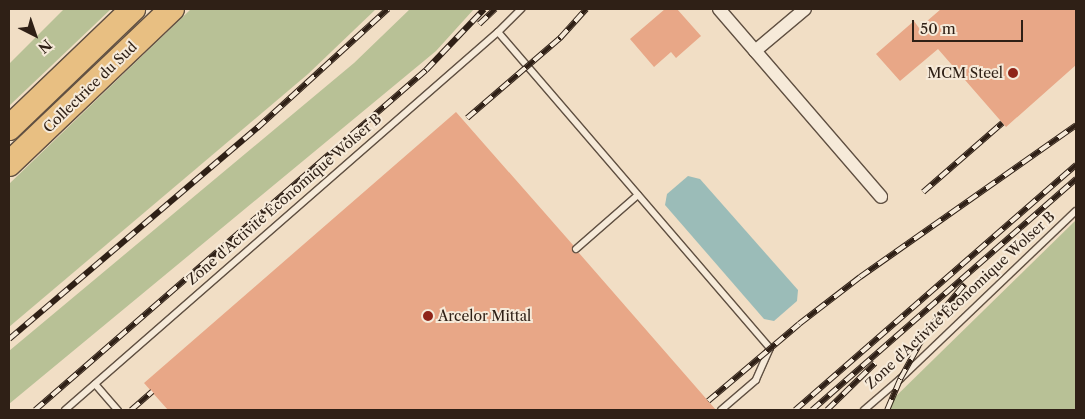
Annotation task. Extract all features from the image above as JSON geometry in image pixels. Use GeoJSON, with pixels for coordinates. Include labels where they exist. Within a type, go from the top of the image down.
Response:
{"type":"FeatureCollection","features":[{"type":"Feature","properties":{"kind":"highway","name":"Collectrice du Sud"},"geometry":{"type":"LineString","coordinates":[[9,128],[133,9]]}},
{"type":"Feature","properties":{"kind":"highway","name":"Collectrice du Sud"},"geometry":{"type":"LineString","coordinates":[[9,164],[172,9]]}},
{"type":"Feature","properties":{"kind":"street"},"geometry":{"type":"LineString","coordinates":[[718,9],[881,197]]}},
{"type":"Feature","properties":{"kind":"street"},"geometry":{"type":"LineString","coordinates":[[755,51],[804,9]]}},
{"type":"Feature","properties":{"kind":"lane","name":"Zone d'Activité Économique Wolser B"},"geometry":{"type":"LineString","coordinates":[[65,410],[522,9]]}},
{"type":"Feature","properties":{"kind":"lane"},"geometry":{"type":"LineString","coordinates":[[498,32],[770,348],[756,380],[721,410]]}},
{"type":"Feature","properties":{"kind":"lane"},"geometry":{"type":"LineString","coordinates":[[576,249],[638,195]]}},
{"type":"Feature","properties":{"kind":"lane","name":"Zone d'Activité Économique Wolser B"},"geometry":{"type":"LineString","coordinates":[[864,410],[900,379],[1076,211]]}},
{"type":"Feature","properties":{"kind":"lane"},"geometry":{"type":"LineString","coordinates":[[95,384],[118,410]]}},
{"type":"Feature","properties":{"kind":"green space"},"geometry":{"type":"Polygon","coordinates":[[[64,9],[111,9],[9,106],[9,64],[64,9]]]}},
{"type":"Feature","properties":{"kind":"green space"},"geometry":{"type":"Polygon","coordinates":[[[191,9],[376,9],[308,74],[9,327],[9,184],[191,9]]]}},
{"type":"Feature","properties":{"kind":"green space"},"geometry":{"type":"Polygon","coordinates":[[[410,9],[474,9],[436,51],[9,404],[9,351],[354,63],[410,9]]]}},
{"type":"Feature","properties":{"kind":"green space"},"geometry":{"type":"Polygon","coordinates":[[[1076,220],[1076,410],[890,410],[891,401],[1076,220]]]}},
{"type":"Feature","properties":{"kind":"water"},"geometry":{"type":"Polygon","coordinates":[[[688,176],[700,179],[798,290],[797,301],[774,321],[764,319],[665,205],[667,194],[688,176]]]}},
{"type":"Feature","properties":{"kind":"building"},"geometry":{"type":"Polygon","coordinates":[[[665,9],[677,9],[701,36],[676,58],[671,52],[654,67],[630,39],[665,9]]]}},
{"type":"Feature","properties":{"kind":"building","name":"MCM Steel"},"geometry":{"type":"Polygon","coordinates":[[[941,9],[1076,9],[1076,65],[1006,127],[938,49],[900,81],[876,54],[914,21],[919,28],[941,9]]]}},
{"type":"Feature","properties":{"kind":"building","name":"Arcelor Mittal"},"geometry":{"type":"Polygon","coordinates":[[[456,112],[573,245],[573,253],[579,253],[716,410],[168,410],[144,383],[456,112]]]}},
{"type":"Feature","properties":{"kind":"railway"},"geometry":{"type":"LineString","coordinates":[[9,339],[257,128],[388,9]]}},
{"type":"Feature","properties":{"kind":"railway"},"geometry":{"type":"LineString","coordinates":[[35,410],[426,70],[484,9]]}},
{"type":"Feature","properties":{"kind":"railway"},"geometry":{"type":"LineString","coordinates":[[479,24],[495,9]]}},
{"type":"Feature","properties":{"kind":"railway"},"geometry":{"type":"LineString","coordinates":[[467,118],[560,38],[586,9]]}},
{"type":"Feature","properties":{"kind":"railway"},"geometry":{"type":"LineString","coordinates":[[923,192],[1002,123]]}},
{"type":"Feature","properties":{"kind":"railway"},"geometry":{"type":"LineString","coordinates":[[708,401],[799,324],[860,277],[1076,125]]}},
{"type":"Feature","properties":{"kind":"railway"},"geometry":{"type":"LineString","coordinates":[[795,410],[1076,165]]}},
{"type":"Feature","properties":{"kind":"railway"},"geometry":{"type":"LineString","coordinates":[[812,410],[1076,179]]}},
{"type":"Feature","properties":{"kind":"railway"},"geometry":{"type":"LineString","coordinates":[[887,410],[900,379],[918,346],[942,311],[965,284]]}},
{"type":"Feature","properties":{"kind":"railway"},"geometry":{"type":"LineString","coordinates":[[827,410],[875,363]]}},
{"type":"Feature","properties":{"kind":"railway"},"geometry":{"type":"LineString","coordinates":[[131,410],[152,392]]}},
{"type":"Feature","properties":{"kind":"place","name":"MCM Steel"},"geometry":{"type":"Point","coordinates":[1013,73]}},
{"type":"Feature","properties":{"kind":"place","name":"Arcelor Mittal"},"geometry":{"type":"Point","coordinates":[428,316]}}]}
